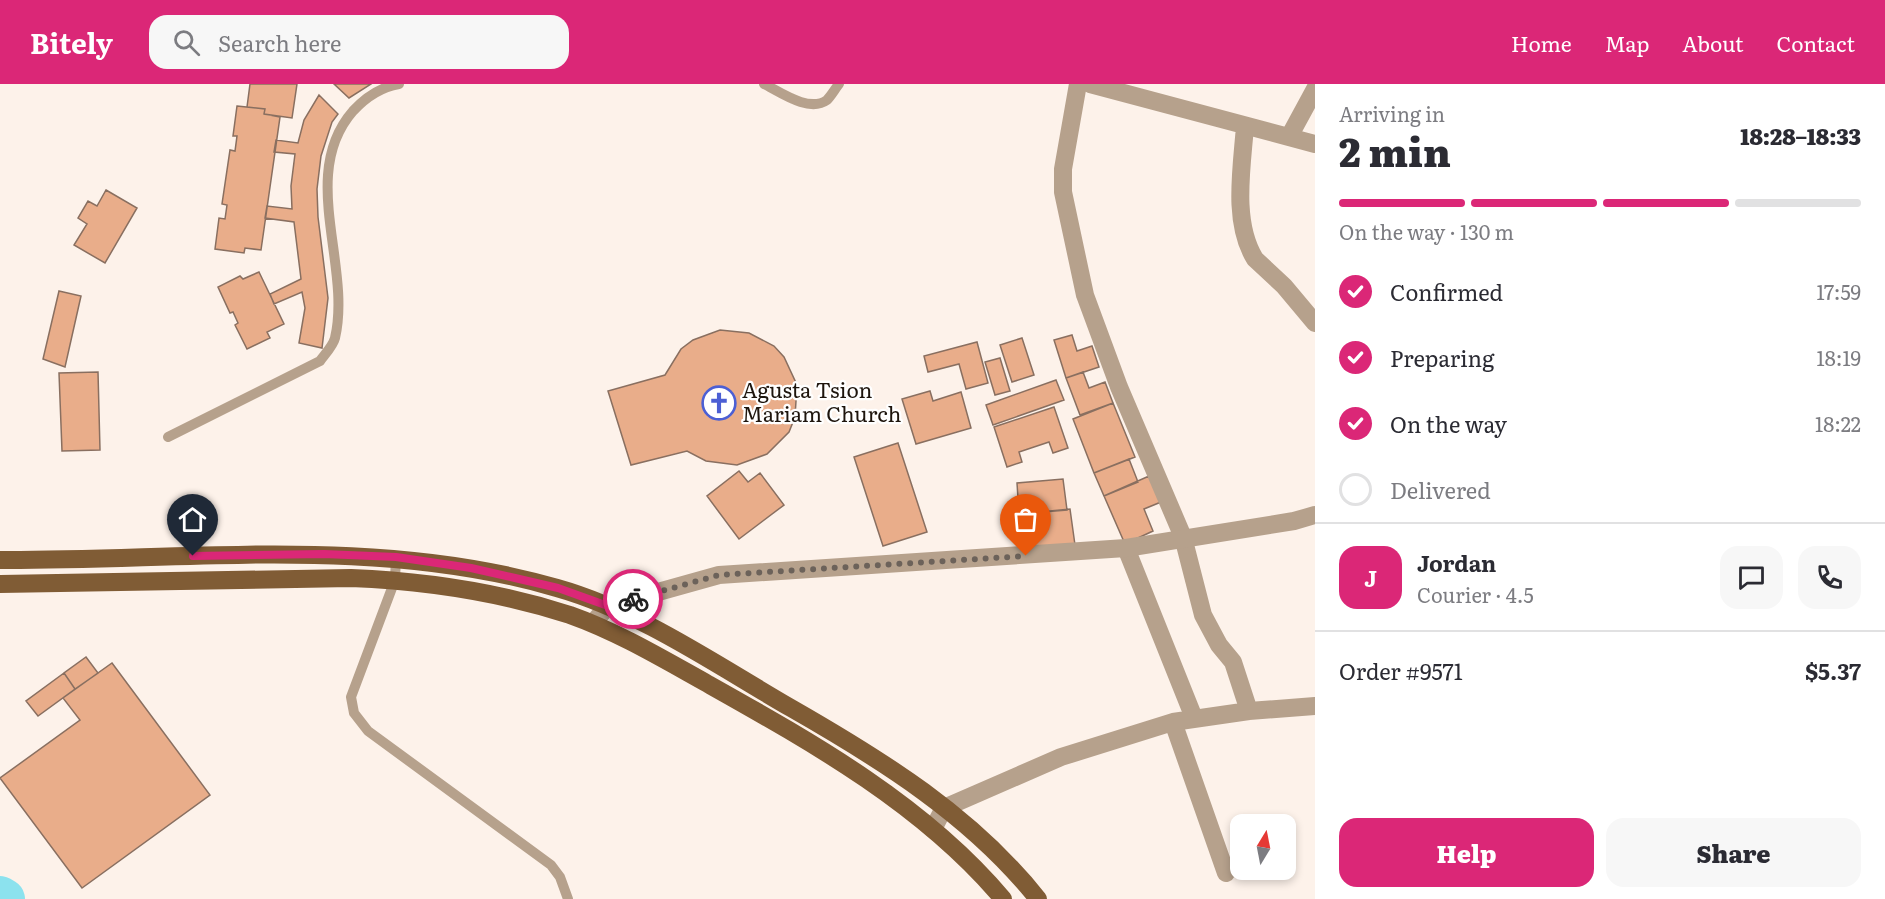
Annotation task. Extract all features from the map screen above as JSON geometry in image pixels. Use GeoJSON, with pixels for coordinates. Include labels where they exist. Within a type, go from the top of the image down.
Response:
{"type":"FeatureCollection","features":[{"type":"Feature","properties":{"kind":"main road"},"geometry":{"type":"LineString","coordinates":[[0,560],[324,554],[396,557],[471,568],[558,588],[608,606],[887,765],[984,840],[1038,899]]}},
{"type":"Feature","properties":{"kind":"main road"},"geometry":{"type":"LineString","coordinates":[[0,584],[394,579],[461,588],[504,597],[593,623],[773,720],[890,795],[933,830],[1003,899]]}},
{"type":"Feature","properties":{"kind":"street"},"geometry":{"type":"LineString","coordinates":[[1078,84],[1063,169],[1064,192],[1085,295],[1119,387],[1183,537],[1203,615],[1219,645],[1233,662],[1249,711]]}},
{"type":"Feature","properties":{"kind":"street"},"geometry":{"type":"LineString","coordinates":[[1090,84],[1315,144]]}},
{"type":"Feature","properties":{"kind":"street"},"geometry":{"type":"LineString","coordinates":[[1289,137],[1315,89]]}},
{"type":"Feature","properties":{"kind":"street"},"geometry":{"type":"LineString","coordinates":[[1245,126],[1241,184],[1243,222],[1249,249],[1255,259],[1307,311],[1315,323]]}},
{"type":"Feature","properties":{"kind":"street"},"geometry":{"type":"LineString","coordinates":[[593,623],[608,606],[719,575],[1126,548],[1183,537],[1294,521],[1315,515]]}},
{"type":"Feature","properties":{"kind":"street"},"geometry":{"type":"LineString","coordinates":[[1126,548],[1194,718]]}},
{"type":"Feature","properties":{"kind":"street"},"geometry":{"type":"LineString","coordinates":[[933,830],[944,808],[1061,756],[1173,722],[1249,711],[1315,706]]}},
{"type":"Feature","properties":{"kind":"street"},"geometry":{"type":"LineString","coordinates":[[1173,722],[1226,873]]}},
{"type":"Feature","properties":{"kind":"lane"},"geometry":{"type":"LineString","coordinates":[[168,437],[320,361],[334,341],[338,320],[336,263],[327,200],[333,149],[340,126],[361,103],[386,87],[399,84]]}},
{"type":"Feature","properties":{"kind":"lane"},"geometry":{"type":"LineString","coordinates":[[764,84],[798,101],[815,104],[826,100],[838,84]]}},
{"type":"Feature","properties":{"kind":"lane"},"geometry":{"type":"LineString","coordinates":[[396,557],[394,579],[351,697],[354,713],[368,731],[551,865],[560,877],[568,899]]}},
{"type":"Feature","properties":{"kind":"building"},"geometry":{"type":"Polygon","coordinates":[[[250,84],[297,84],[292,118],[264,114],[265,109],[247,107],[250,84]]]}},
{"type":"Feature","properties":{"kind":"building"},"geometry":{"type":"Polygon","coordinates":[[[334,84],[371,84],[349,98],[334,84]]]}},
{"type":"Feature","properties":{"kind":"building"},"geometry":{"type":"Polygon","coordinates":[[[319,95],[338,114],[332,122],[321,156],[317,189],[318,217],[328,298],[322,348],[299,343],[305,308],[302,292],[274,304],[270,294],[301,279],[294,222],[265,218],[267,206],[292,209],[291,186],[295,154],[274,152],[276,140],[298,143],[304,120],[319,95]]]}},
{"type":"Feature","properties":{"kind":"building"},"geometry":{"type":"Polygon","coordinates":[[[237,106],[265,109],[264,114],[280,117],[261,250],[245,248],[244,253],[215,249],[219,218],[225,219],[227,205],[222,204],[230,150],[235,151],[237,136],[233,136],[237,106]]]}},
{"type":"Feature","properties":{"kind":"building"},"geometry":{"type":"Polygon","coordinates":[[[106,190],[137,208],[105,263],[74,245],[87,224],[78,218],[88,201],[97,206],[106,190]]]}},
{"type":"Feature","properties":{"kind":"building"},"geometry":{"type":"Polygon","coordinates":[[[259,272],[284,324],[267,332],[270,338],[247,349],[235,325],[238,323],[233,312],[230,313],[218,287],[240,276],[243,279],[259,272]]]}},
{"type":"Feature","properties":{"kind":"building"},"geometry":{"type":"Polygon","coordinates":[[[59,291],[81,296],[65,367],[43,359],[59,291]]]}},
{"type":"Feature","properties":{"kind":"building"},"geometry":{"type":"Polygon","coordinates":[[[720,330],[749,333],[774,346],[784,357],[797,385],[795,417],[789,432],[767,454],[737,465],[706,461],[687,451],[631,465],[608,391],[665,375],[681,349],[693,340],[720,330]]]}},
{"type":"Feature","properties":{"kind":"building"},"geometry":{"type":"Polygon","coordinates":[[[1072,335],[1077,351],[1092,346],[1099,367],[1066,378],[1054,340],[1072,335]]]}},
{"type":"Feature","properties":{"kind":"building"},"geometry":{"type":"Polygon","coordinates":[[[1022,338],[1034,375],[1012,382],[1000,345],[1022,338]]]}},
{"type":"Feature","properties":{"kind":"building"},"geometry":{"type":"Polygon","coordinates":[[[977,342],[988,383],[966,389],[959,364],[928,372],[924,356],[977,342]]]}},
{"type":"Feature","properties":{"kind":"building"},"geometry":{"type":"Polygon","coordinates":[[[1000,358],[1010,391],[995,395],[985,362],[1000,358]]]}},
{"type":"Feature","properties":{"kind":"building"},"geometry":{"type":"Polygon","coordinates":[[[98,372],[100,450],[62,451],[59,373],[98,372]]]}},
{"type":"Feature","properties":{"kind":"building"},"geometry":{"type":"Polygon","coordinates":[[[1083,372],[1089,388],[1105,382],[1113,403],[1080,415],[1066,378],[1083,372]]]}},
{"type":"Feature","properties":{"kind":"building"},"geometry":{"type":"Polygon","coordinates":[[[1056,380],[1064,400],[993,425],[986,405],[1056,380]]]}},
{"type":"Feature","properties":{"kind":"building"},"geometry":{"type":"Polygon","coordinates":[[[930,391],[933,401],[961,392],[971,428],[916,444],[902,399],[930,391]]]}},
{"type":"Feature","properties":{"kind":"building"},"geometry":{"type":"Polygon","coordinates":[[[1113,403],[1135,457],[1094,473],[1073,419],[1113,403]]]}},
{"type":"Feature","properties":{"kind":"building"},"geometry":{"type":"Polygon","coordinates":[[[1054,407],[1068,448],[1053,453],[1049,442],[1019,452],[1022,462],[1007,467],[994,427],[1054,407]]]}},
{"type":"Feature","properties":{"kind":"building"},"geometry":{"type":"Polygon","coordinates":[[[898,443],[927,532],[883,546],[854,457],[898,443]]]}},
{"type":"Feature","properties":{"kind":"building"},"geometry":{"type":"Polygon","coordinates":[[[1129,459],[1138,482],[1104,496],[1094,473],[1129,459]]]}},
{"type":"Feature","properties":{"kind":"building"},"geometry":{"type":"Polygon","coordinates":[[[739,471],[748,482],[760,473],[784,505],[739,539],[707,496],[739,471]]]}},
{"type":"Feature","properties":{"kind":"building"},"geometry":{"type":"Polygon","coordinates":[[[1149,476],[1161,502],[1144,509],[1153,531],[1125,544],[1104,496],[1149,476]]]}},
{"type":"Feature","properties":{"kind":"building"},"geometry":{"type":"Polygon","coordinates":[[[1063,479],[1067,510],[1019,514],[1017,483],[1063,479]]]}},
{"type":"Feature","properties":{"kind":"building"},"geometry":{"type":"Polygon","coordinates":[[[1070,509],[1075,545],[1024,550],[1019,514],[1070,509]]]}},
{"type":"Feature","properties":{"kind":"building"},"geometry":{"type":"Polygon","coordinates":[[[86,657],[98,673],[75,689],[64,673],[86,657]]]}},
{"type":"Feature","properties":{"kind":"building"},"geometry":{"type":"Polygon","coordinates":[[[112,663],[210,795],[82,888],[0,778],[80,720],[63,698],[112,663]]]}},
{"type":"Feature","properties":{"kind":"building"},"geometry":{"type":"Polygon","coordinates":[[[64,673],[75,689],[38,716],[26,701],[64,673]]]}},
{"type":"Feature","properties":{"kind":"waterway"},"geometry":{"type":"LineString","coordinates":[[0,896],[5,899]]}},
{"type":"Feature","properties":{"kind":"way so far"},"geometry":{"type":"LineString","coordinates":[[633,599],[719,575],[1026,556]]}},
{"type":"Feature","properties":{"kind":"place","name":"Agusta Tsion Mariam Church"},"geometry":{"type":"Point","coordinates":[719,403]}},
{"type":"Feature","properties":{"kind":"route"},"geometry":{"type":"LineString","coordinates":[[193,556],[324,554],[396,557],[471,568],[515,578],[558,588],[608,606],[633,599]]}}]}
